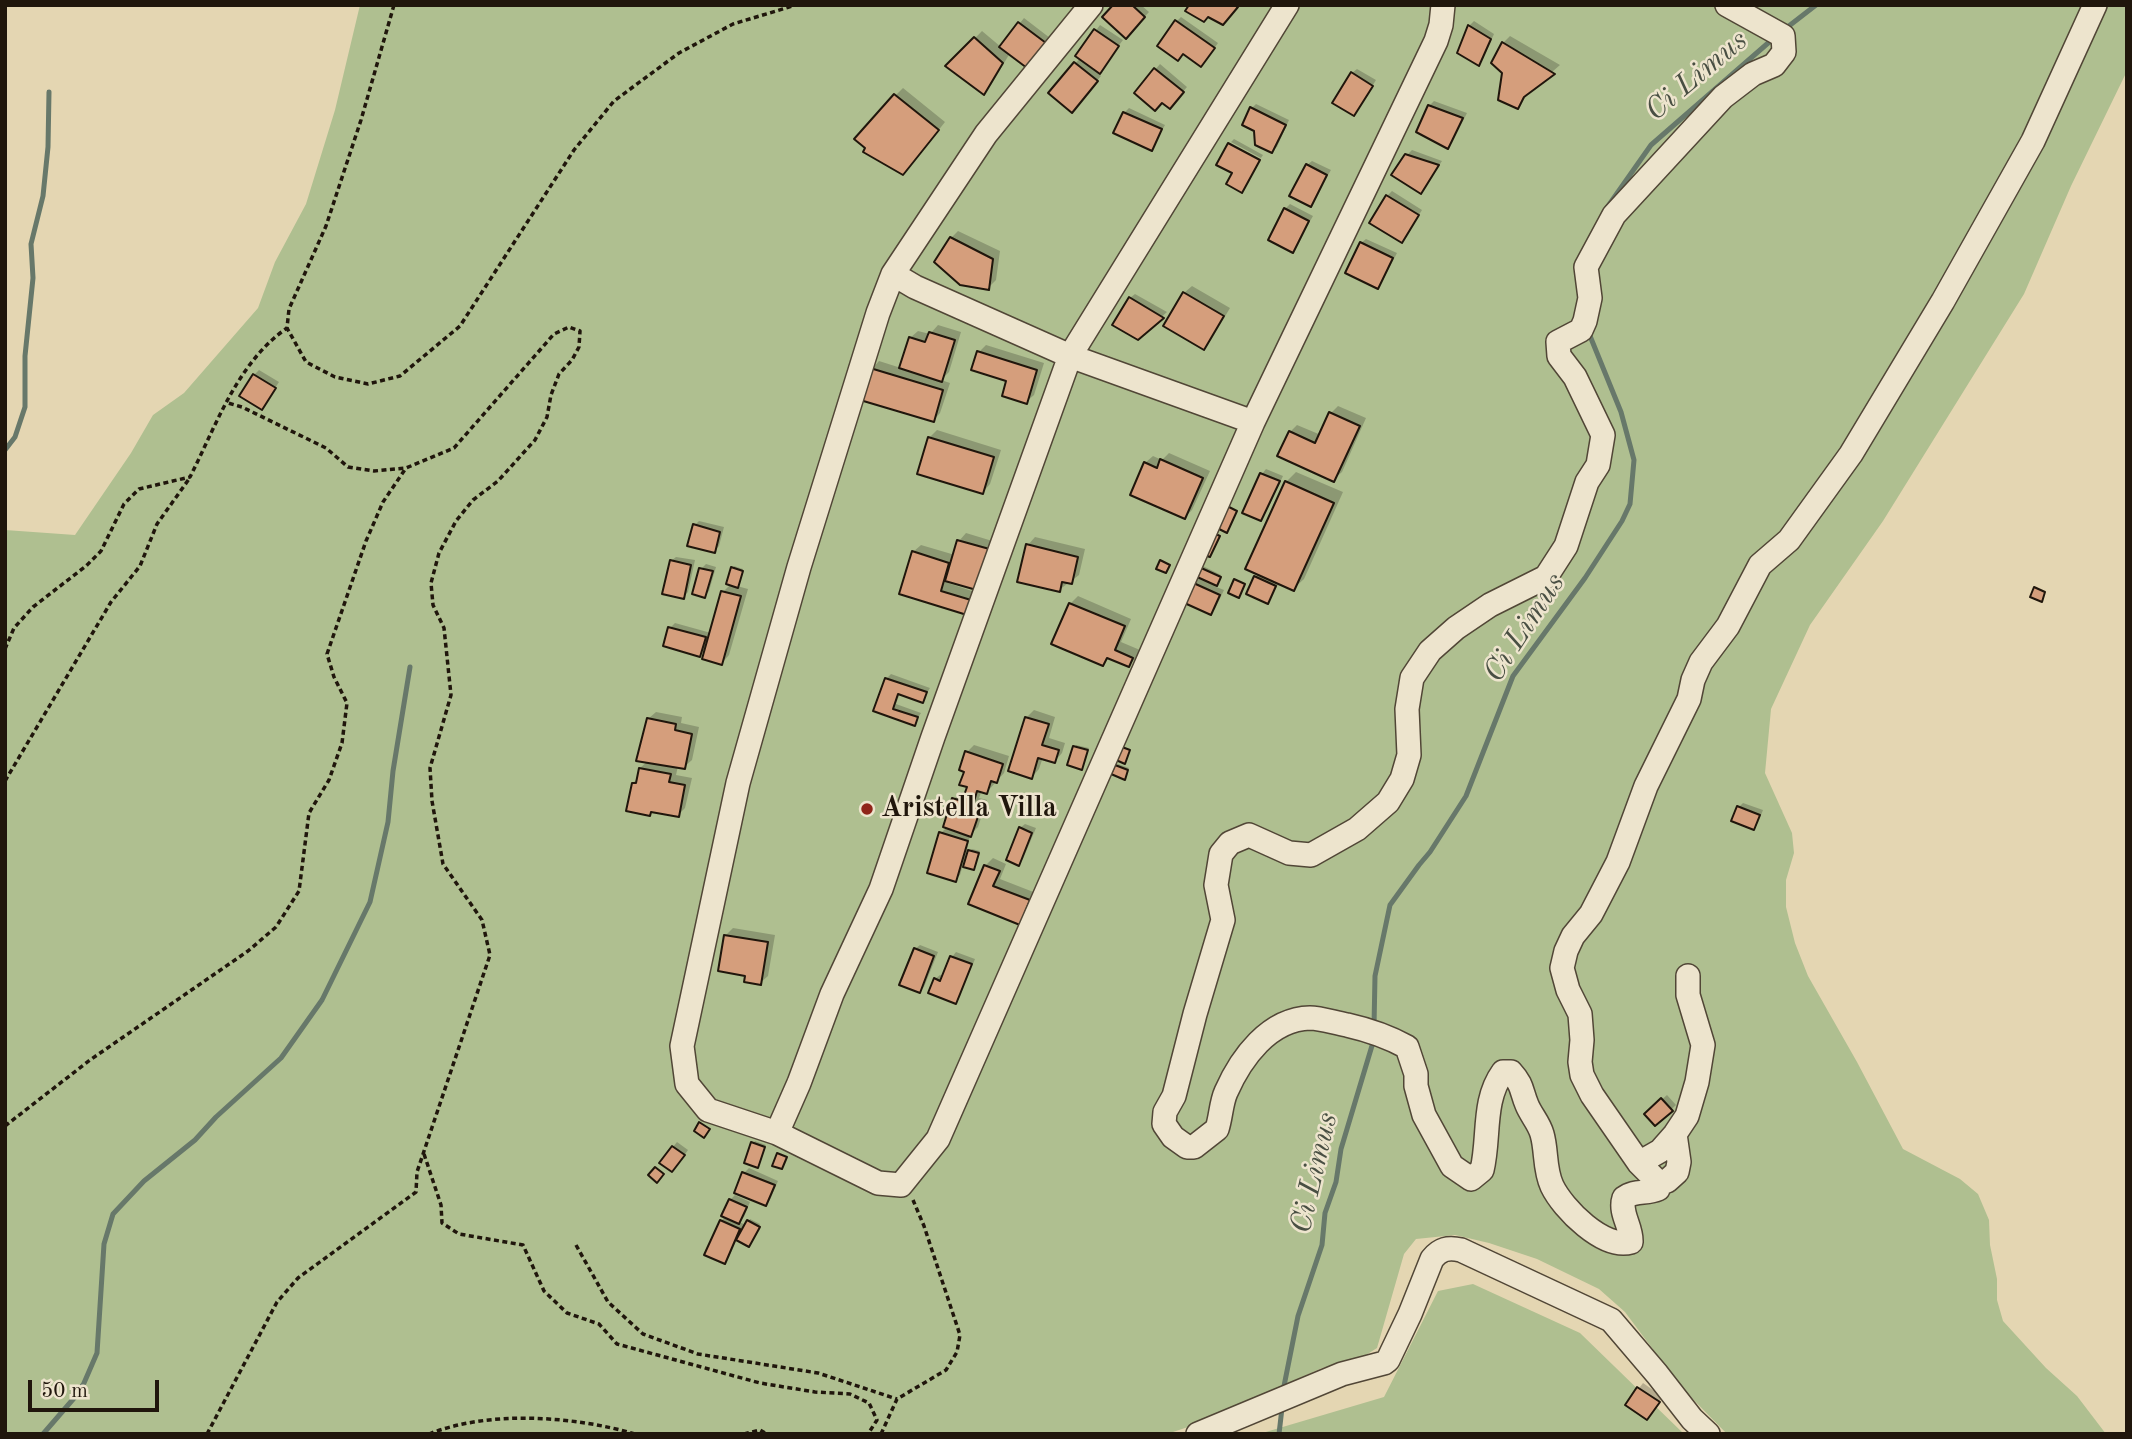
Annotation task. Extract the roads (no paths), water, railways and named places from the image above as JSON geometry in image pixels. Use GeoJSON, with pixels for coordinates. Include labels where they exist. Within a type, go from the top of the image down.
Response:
{"type":"FeatureCollection","features":[{"type":"Feature","properties":{"kind":"street"},"geometry":{"type":"LineString","coordinates":[[1091,5],[986,134],[893,274],[799,567],[738,783],[682,1046],[687,1084],[708,1110],[777,1133],[878,1183],[901,1185],[938,1139],[1253,422],[1436,41],[1443,5]]}},
{"type":"Feature","properties":{"kind":"street"},"geometry":{"type":"LineString","coordinates":[[777,1133],[804,1071],[832,994],[881,889],[1070,356],[1287,5]]}},
{"type":"Feature","properties":{"kind":"street"},"geometry":{"type":"LineString","coordinates":[[1659,1183],[1658,1189],[1629,1194],[1624,1198],[1623,1210],[1632,1234],[1631,1242],[1619,1245],[1598,1235],[1574,1216],[1553,1188],[1546,1168],[1542,1132],[1527,1105],[1525,1092],[1511,1072],[1503,1072],[1496,1082],[1485,1127],[1482,1170],[1471,1179],[1465,1177],[1452,1166],[1424,1115],[1407,1046],[1380,1033],[1311,1018],[1287,1022],[1264,1035],[1225,1094],[1217,1129],[1194,1147],[1187,1147],[1173,1137],[1164,1124],[1165,1112],[1174,1096],[1223,920],[1216,885],[1221,854],[1230,843],[1249,835],[1289,853],[1311,855],[1357,829],[1388,802],[1402,779],[1409,755],[1407,709],[1412,678],[1430,650],[1490,605],[1546,577],[1566,546],[1587,482],[1598,465],[1603,435],[1575,377],[1559,356],[1558,342],[1581,330],[1585,321],[1590,298],[1586,267],[1614,215],[1723,97],[1753,74],[1774,65],[1784,52],[1783,36],[1727,5]]}},
{"type":"Feature","properties":{"kind":"street"},"geometry":{"type":"LineString","coordinates":[[1659,1183],[1639,1163],[1591,1094],[1582,1075],[1580,1014],[1568,990],[1562,968],[1566,951],[1573,936],[1591,914],[1618,862],[1646,786],[1689,699],[1701,662],[1728,626],[1760,565],[1789,540],[1851,454],[1936,313],[2033,141],[2095,5]]}},
{"type":"Feature","properties":{"kind":"street"},"geometry":{"type":"LineString","coordinates":[[893,274],[915,288],[1070,356],[1253,422]]}},
{"type":"Feature","properties":{"kind":"street"},"geometry":{"type":"LineString","coordinates":[[1639,1163],[1660,1151],[1675,1134],[1687,1116],[1697,1082],[1703,1045],[1688,995],[1688,976]]}},
{"type":"Feature","properties":{"kind":"street"},"geometry":{"type":"LineString","coordinates":[[1659,1183],[1667,1181],[1677,1172],[1679,1162],[1675,1134]]}},
{"type":"Feature","properties":{"kind":"street"},"geometry":{"type":"LineString","coordinates":[[1198,1434],[1342,1374],[1388,1360],[1432,1259],[1447,1248],[1461,1250],[1611,1320],[1692,1419],[1708,1434]]}},
{"type":"Feature","properties":{"kind":"waterway","name":"Ci Limus"},"geometry":{"type":"LineString","coordinates":[[1785,29],[1816,5]]}},
{"type":"Feature","properties":{"kind":"waterway","name":"Ci Limus"},"geometry":{"type":"LineString","coordinates":[[1606,209],[1651,145],[1775,37]]}},
{"type":"Feature","properties":{"kind":"waterway"},"geometry":{"type":"LineString","coordinates":[[5,450],[15,437],[25,407],[25,356],[33,278],[31,244],[43,196],[48,147],[49,92]]}},
{"type":"Feature","properties":{"kind":"waterway","name":"Ci Limus"},"geometry":{"type":"LineString","coordinates":[[1374,1026],[1375,976],[1390,905],[1430,852],[1466,796],[1513,676],[1585,578],[1630,504],[1634,460],[1621,412],[1588,331]]}},
{"type":"Feature","properties":{"kind":"waterway"},"geometry":{"type":"LineString","coordinates":[[43,1434],[75,1397],[97,1353],[104,1244],[113,1214],[144,1181],[195,1140],[216,1117],[281,1058],[322,1000],[370,902],[388,822],[393,771],[410,667]]}},
{"type":"Feature","properties":{"kind":"waterway","name":"Ci Limus"},"geometry":{"type":"LineString","coordinates":[[1283,1391],[1298,1316],[1322,1245],[1325,1213],[1336,1182],[1341,1149],[1374,1039]]}},
{"type":"Feature","properties":{"kind":"waterway","name":"Ci Limus"},"geometry":{"type":"LineString","coordinates":[[1279,1434],[1282,1408]]}},
{"type":"Feature","properties":{"kind":"place","name":"Aristella Villa"},"geometry":{"type":"Point","coordinates":[867,809]}}]}
